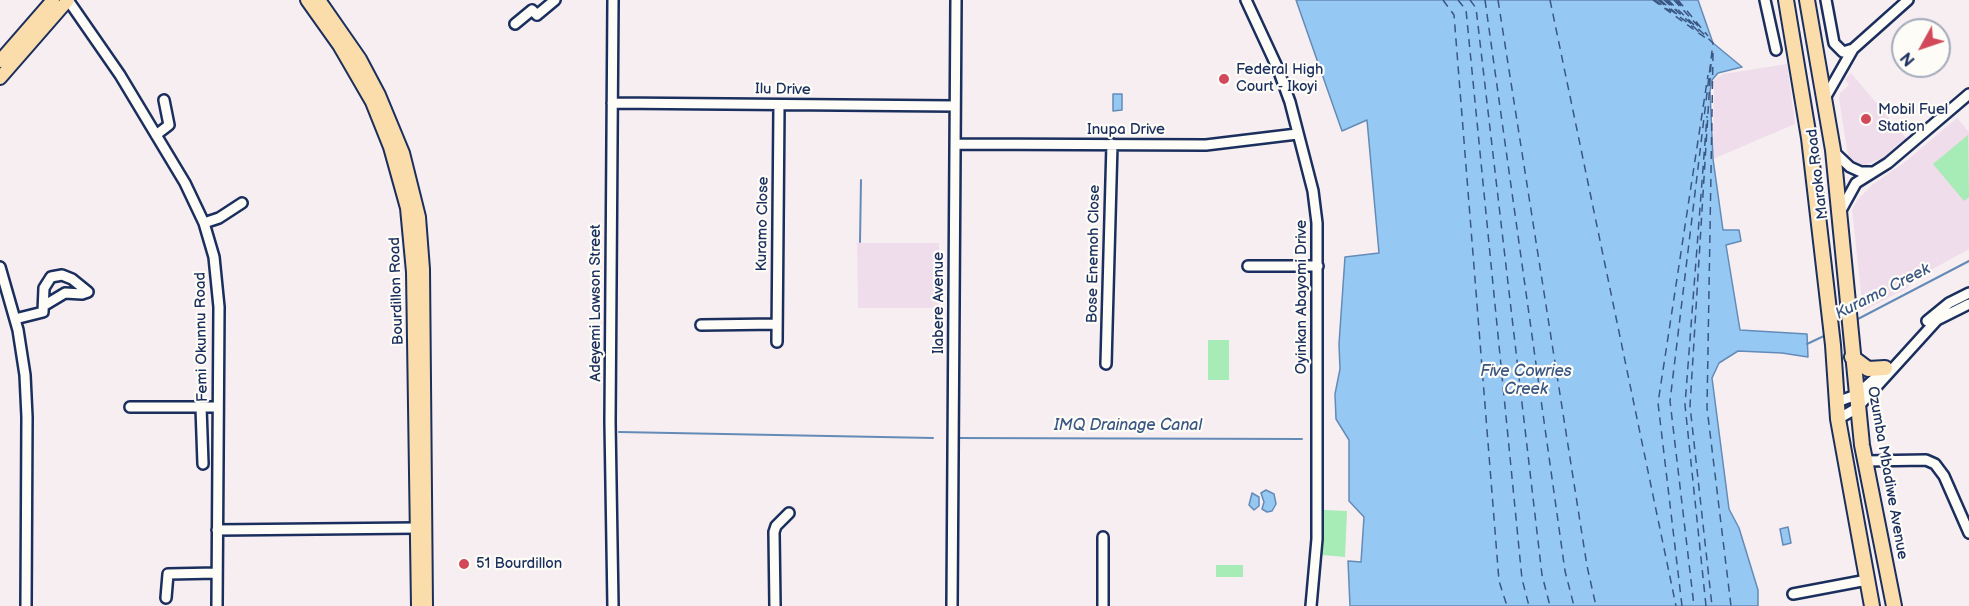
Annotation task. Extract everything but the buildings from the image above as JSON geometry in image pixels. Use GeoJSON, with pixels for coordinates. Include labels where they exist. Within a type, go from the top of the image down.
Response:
{"type":"FeatureCollection","features":[{"type":"Feature","properties":{"kind":"highway","name":"Maroko Road"},"geometry":{"type":"LineString","coordinates":[[1786,0],[1809,138],[1833,345],[1837,402]]}},
{"type":"Feature","properties":{"kind":"highway","name":"Maroko Road"},"geometry":{"type":"LineString","coordinates":[[1807,0],[1833,150],[1852,351]]}},
{"type":"Feature","properties":{"kind":"highway"},"geometry":{"type":"LineString","coordinates":[[1852,351],[1868,369],[1885,368]]}},
{"type":"Feature","properties":{"kind":"highway","name":"Ozumba Mbadiwe Avenue"},"geometry":{"type":"LineString","coordinates":[[1852,351],[1856,402],[1865,461],[1894,606]]}},
{"type":"Feature","properties":{"kind":"highway"},"geometry":{"type":"LineString","coordinates":[[1837,402],[1838,419],[1872,606]]}},
{"type":"Feature","properties":{"kind":"main road"},"geometry":{"type":"LineString","coordinates":[[0,78],[3,63],[53,0]]}},
{"type":"Feature","properties":{"kind":"main road"},"geometry":{"type":"LineString","coordinates":[[3,63],[68,0]]}},
{"type":"Feature","properties":{"kind":"main road","name":"Bourdillon Road"},"geometry":{"type":"LineString","coordinates":[[307,0],[339,45],[372,102],[390,147],[407,208],[413,272],[418,606]]}},
{"type":"Feature","properties":{"kind":"main road","name":"Bourdillon Road"},"geometry":{"type":"LineString","coordinates":[[319,0],[355,52],[379,94],[403,153],[419,217],[423,269],[426,606]]}},
{"type":"Feature","properties":{"kind":"street","name":"Femi Okunnu Road"},"geometry":{"type":"LineString","coordinates":[[68,0],[120,75],[185,183],[204,223],[214,256],[218,282],[217,606]]}},
{"type":"Feature","properties":{"kind":"street"},"geometry":{"type":"LineString","coordinates":[[515,24],[532,10],[537,15],[555,0]]}},
{"type":"Feature","properties":{"kind":"street","name":"Adeyemi Lawson Street"},"geometry":{"type":"LineString","coordinates":[[613,0],[610,422],[613,606]]}},
{"type":"Feature","properties":{"kind":"street","name":"Ilabere Avenue"},"geometry":{"type":"LineString","coordinates":[[952,606],[956,0]]}},
{"type":"Feature","properties":{"kind":"street","name":"Oyinkan Abayomi Drive"},"geometry":{"type":"LineString","coordinates":[[1246,0],[1278,69],[1313,191],[1317,223],[1317,539],[1311,606]]}},
{"type":"Feature","properties":{"kind":"street"},"geometry":{"type":"LineString","coordinates":[[1765,0],[1776,50]]}},
{"type":"Feature","properties":{"kind":"street"},"geometry":{"type":"LineString","coordinates":[[1826,0],[1834,43],[1843,52],[1853,49]]}},
{"type":"Feature","properties":{"kind":"street"},"geometry":{"type":"LineString","coordinates":[[1825,98],[1853,49],[1908,0]]}},
{"type":"Feature","properties":{"kind":"street"},"geometry":{"type":"LineString","coordinates":[[1839,214],[1851,189],[1888,163],[1969,94]]}},
{"type":"Feature","properties":{"kind":"street"},"geometry":{"type":"LineString","coordinates":[[156,135],[169,125],[164,100]]}},
{"type":"Feature","properties":{"kind":"street","name":"Ilu Drive"},"geometry":{"type":"LineString","coordinates":[[612,103],[954,106]]}},
{"type":"Feature","properties":{"kind":"street","name":"Kuramo Close"},"geometry":{"type":"LineString","coordinates":[[777,342],[779,105]]}},
{"type":"Feature","properties":{"kind":"street","name":"Inupa Drive"},"geometry":{"type":"LineString","coordinates":[[954,144],[1206,145],[1297,134]]}},
{"type":"Feature","properties":{"kind":"street","name":"Bose Enemoh Close"},"geometry":{"type":"LineString","coordinates":[[1106,364],[1112,144]]}},
{"type":"Feature","properties":{"kind":"street"},"geometry":{"type":"LineString","coordinates":[[1833,150],[1850,167],[1861,172],[1874,171]]}},
{"type":"Feature","properties":{"kind":"street"},"geometry":{"type":"LineString","coordinates":[[204,223],[219,218],[243,203]]}},
{"type":"Feature","properties":{"kind":"street"},"geometry":{"type":"LineString","coordinates":[[1248,266],[1318,267]]}},
{"type":"Feature","properties":{"kind":"street"},"geometry":{"type":"LineString","coordinates":[[0,267],[15,318],[25,375],[27,417],[26,606]]}},
{"type":"Feature","properties":{"kind":"street"},"geometry":{"type":"LineString","coordinates":[[15,318],[43,312],[44,288],[51,277],[56,275],[72,279],[88,291],[82,294],[65,293],[45,305]]}},
{"type":"Feature","properties":{"kind":"street"},"geometry":{"type":"LineString","coordinates":[[1837,402],[1856,402],[1936,313],[1969,292]]}},
{"type":"Feature","properties":{"kind":"street"},"geometry":{"type":"LineString","coordinates":[[1838,419],[1929,327],[1946,314],[1969,304]]}},
{"type":"Feature","properties":{"kind":"street"},"geometry":{"type":"LineString","coordinates":[[701,325],[777,324]]}},
{"type":"Feature","properties":{"kind":"street"},"geometry":{"type":"LineString","coordinates":[[130,406],[218,407]]}},
{"type":"Feature","properties":{"kind":"street"},"geometry":{"type":"LineString","coordinates":[[201,407],[203,464]]}},
{"type":"Feature","properties":{"kind":"street"},"geometry":{"type":"LineString","coordinates":[[1865,461],[1926,460],[1935,464],[1944,476],[1967,522],[1969,533]]}},
{"type":"Feature","properties":{"kind":"street"},"geometry":{"type":"LineString","coordinates":[[775,606],[774,532],[779,522],[789,513]]}},
{"type":"Feature","properties":{"kind":"street"},"geometry":{"type":"LineString","coordinates":[[217,530],[417,528]]}},
{"type":"Feature","properties":{"kind":"street"},"geometry":{"type":"LineString","coordinates":[[1103,537],[1103,606]]}},
{"type":"Feature","properties":{"kind":"street"},"geometry":{"type":"LineString","coordinates":[[166,598],[168,574],[217,573]]}},
{"type":"Feature","properties":{"kind":"street"},"geometry":{"type":"LineString","coordinates":[[1793,594],[1867,580]]}},
{"type":"Feature","properties":{"kind":"shaded area"},"geometry":{"type":"Polygon","coordinates":[[[1787,64],[1795,124],[1713,159],[1714,80],[1723,74],[1787,64]]]}},
{"type":"Feature","properties":{"kind":"shaded area","name":"Mobil Fuel Station"},"geometry":{"type":"Polygon","coordinates":[[[1851,73],[1907,139],[1886,156],[1862,167],[1848,156],[1839,99],[1840,93],[1849,85],[1845,79],[1851,73]]]}},
{"type":"Feature","properties":{"kind":"shaded area"},"geometry":{"type":"Polygon","coordinates":[[[1957,118],[1969,132],[1969,249],[1915,279],[1907,288],[1863,311],[1852,209],[1872,185],[1905,162],[1957,118]]]}},
{"type":"Feature","properties":{"kind":"shaded area"},"geometry":{"type":"Polygon","coordinates":[[[857,243],[939,243],[939,308],[858,308],[857,243]]]}},
{"type":"Feature","properties":{"kind":"green space"},"geometry":{"type":"Polygon","coordinates":[[[1968,135],[1969,197],[1964,201],[1933,164],[1968,135]]]}},
{"type":"Feature","properties":{"kind":"green space"},"geometry":{"type":"Polygon","coordinates":[[[1208,340],[1229,340],[1229,380],[1208,380],[1208,340]]]}},
{"type":"Feature","properties":{"kind":"green space"},"geometry":{"type":"Polygon","coordinates":[[[1324,510],[1347,511],[1345,557],[1322,555],[1324,510]]]}},
{"type":"Feature","properties":{"kind":"green space"},"geometry":{"type":"Polygon","coordinates":[[[1216,565],[1243,565],[1243,577],[1216,577],[1216,565]]]}},
{"type":"Feature","properties":{"kind":"water","name":"Five Cowries Creek"},"geometry":{"type":"Polygon","coordinates":[[[1296,0],[1698,0],[1713,43],[1742,67],[1718,73],[1712,80],[1710,91],[1713,159],[1723,230],[1739,230],[1741,241],[1726,245],[1740,330],[1807,334],[1808,357],[1738,351],[1719,363],[1712,378],[1729,509],[1739,528],[1758,590],[1758,606],[1350,606],[1348,561],[1361,562],[1364,517],[1349,501],[1349,440],[1336,419],[1335,394],[1340,369],[1339,344],[1345,257],[1379,253],[1367,120],[1342,131],[1296,0]]]}},
{"type":"Feature","properties":{"kind":"water"},"geometry":{"type":"Polygon","coordinates":[[[1113,94],[1122,94],[1122,110],[1113,111],[1113,94]]]}},
{"type":"Feature","properties":{"kind":"water"},"geometry":{"type":"Polygon","coordinates":[[[1266,490],[1274,494],[1276,504],[1272,511],[1267,512],[1262,509],[1264,502],[1261,493],[1266,490]]]}},
{"type":"Feature","properties":{"kind":"water"},"geometry":{"type":"Polygon","coordinates":[[[1252,493],[1259,497],[1259,506],[1254,510],[1249,505],[1252,493]]]}},
{"type":"Feature","properties":{"kind":"water"},"geometry":{"type":"Polygon","coordinates":[[[1788,527],[1791,543],[1783,545],[1780,529],[1788,527]]]}},
{"type":"Feature","properties":{"kind":"waterway"},"geometry":{"type":"LineString","coordinates":[[860,242],[861,180]]}},
{"type":"Feature","properties":{"kind":"waterway","name":"Kuramo Creek"},"geometry":{"type":"LineString","coordinates":[[1856,320],[1969,261]]}},
{"type":"Feature","properties":{"kind":"waterway","name":"Kuramo Creek"},"geometry":{"type":"LineString","coordinates":[[1807,344],[1826,335]]}},
{"type":"Feature","properties":{"kind":"waterway","name":"IMQ Drainage Canal"},"geometry":{"type":"LineString","coordinates":[[619,432],[933,438]]}},
{"type":"Feature","properties":{"kind":"waterway","name":"IMQ Drainage Canal"},"geometry":{"type":"LineString","coordinates":[[957,438],[1302,439]]}},
{"type":"Feature","properties":{"kind":"ferry route"},"geometry":{"type":"LineString","coordinates":[[1443,0],[1454,15],[1499,581],[1507,606]]}},
{"type":"Feature","properties":{"kind":"ferry route"},"geometry":{"type":"LineString","coordinates":[[1458,0],[1466,10],[1522,579],[1529,606]]}},
{"type":"Feature","properties":{"kind":"ferry route"},"geometry":{"type":"LineString","coordinates":[[1470,0],[1476,8],[1542,575],[1550,606]]}},
{"type":"Feature","properties":{"kind":"ferry route"},"geometry":{"type":"LineString","coordinates":[[1485,0],[1565,571],[1574,606]]}},
{"type":"Feature","properties":{"kind":"ferry route"},"geometry":{"type":"LineString","coordinates":[[1498,0],[1587,566],[1596,606]]}},
{"type":"Feature","properties":{"kind":"ferry route"},"geometry":{"type":"LineString","coordinates":[[1550,0],[1676,606]]}},
{"type":"Feature","properties":{"kind":"ferry route"},"geometry":{"type":"LineString","coordinates":[[1653,0],[1707,39]]}},
{"type":"Feature","properties":{"kind":"ferry route"},"geometry":{"type":"LineString","coordinates":[[1655,0],[1671,12]]}},
{"type":"Feature","properties":{"kind":"ferry route"},"geometry":{"type":"LineString","coordinates":[[1658,0],[1693,27]]}},
{"type":"Feature","properties":{"kind":"ferry route"},"geometry":{"type":"LineString","coordinates":[[1660,0],[1677,14]]}},
{"type":"Feature","properties":{"kind":"ferry route"},"geometry":{"type":"LineString","coordinates":[[1664,0],[1694,26]]}},
{"type":"Feature","properties":{"kind":"ferry route"},"geometry":{"type":"LineString","coordinates":[[1666,0],[1677,10]]}},
{"type":"Feature","properties":{"kind":"ferry route"},"geometry":{"type":"LineString","coordinates":[[1668,0],[1713,43],[1670,401],[1694,606]]}},
{"type":"Feature","properties":{"kind":"ferry route"},"geometry":{"type":"LineString","coordinates":[[1674,0],[1698,26]]}},
{"type":"Feature","properties":{"kind":"ferry route"},"geometry":{"type":"LineString","coordinates":[[1676,0],[1681,6]]}},
{"type":"Feature","properties":{"kind":"ferry route"},"geometry":{"type":"LineString","coordinates":[[1678,0],[1708,36]]}},
{"type":"Feature","properties":{"kind":"ferry route"},"geometry":{"type":"LineString","coordinates":[[1693,26],[1700,33]]}},
{"type":"Feature","properties":{"kind":"ferry route"},"geometry":{"type":"LineString","coordinates":[[1713,53],[1707,408],[1731,606]]}},
{"type":"Feature","properties":{"kind":"ferry route"},"geometry":{"type":"LineString","coordinates":[[1711,64],[1690,406],[1712,606]]}},
{"type":"Feature","properties":{"kind":"ferry route"},"geometry":{"type":"LineString","coordinates":[[1682,606],[1658,403],[1708,75]]}},
{"type":"Feature","properties":{"kind":"ferry route"},"geometry":{"type":"LineString","coordinates":[[1706,606],[1685,405],[1707,116]]}},
{"type":"Feature","properties":{"kind":"place","name":"Federal High Court - Ikoyi"},"geometry":{"type":"Point","coordinates":[1224,79]}},
{"type":"Feature","properties":{"kind":"place","name":"Mobil Fuel Station"},"geometry":{"type":"Point","coordinates":[1866,119]}},
{"type":"Feature","properties":{"kind":"place","name":"51 Bourdillon"},"geometry":{"type":"Point","coordinates":[464,564]}}]}
